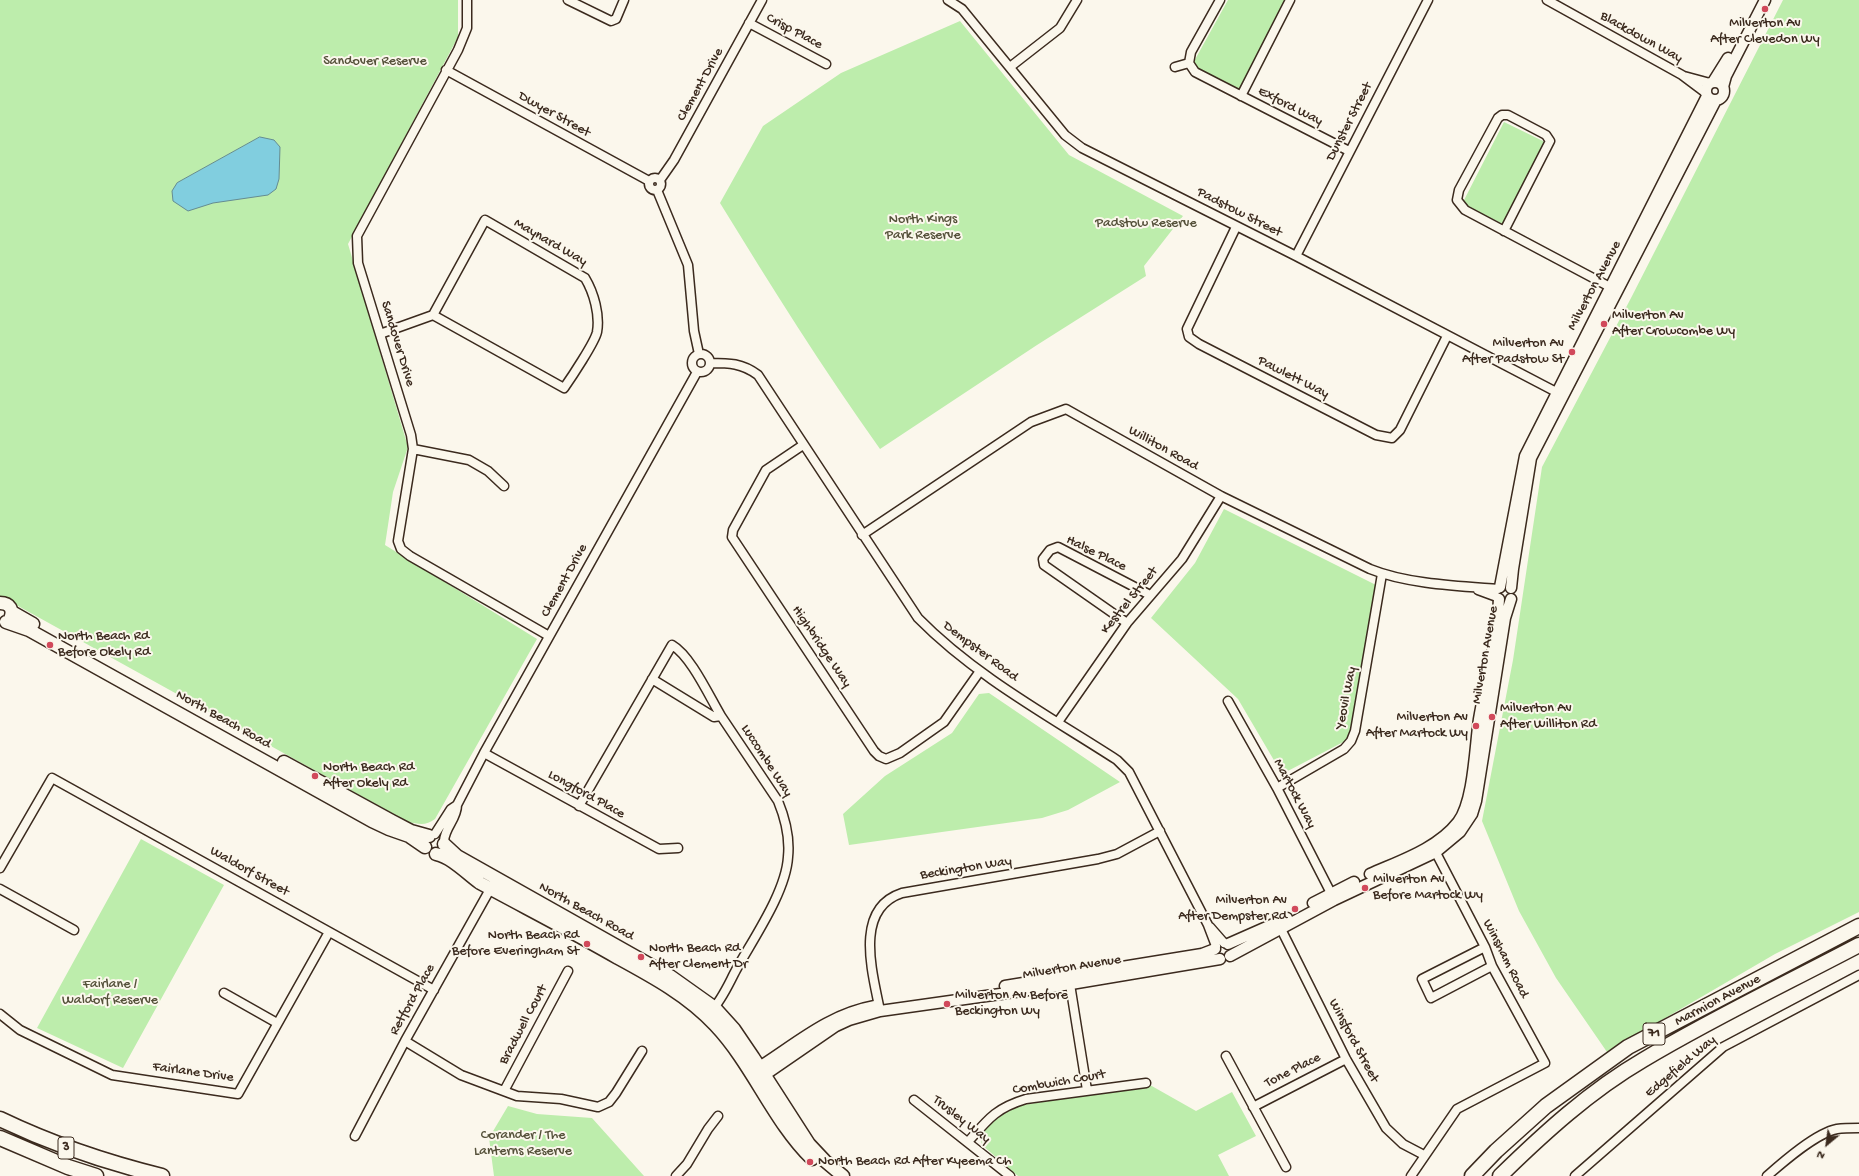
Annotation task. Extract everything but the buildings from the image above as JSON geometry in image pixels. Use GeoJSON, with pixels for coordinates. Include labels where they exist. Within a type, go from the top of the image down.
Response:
{"type":"FeatureCollection","features":[{"type":"Feature","properties":{"kind":"highway","name":"Marmion Avenue"},"geometry":{"type":"LineString","coordinates":[[1472,1176],[1496,1151],[1546,1106],[1628,1048],[1859,926]]}},
{"type":"Feature","properties":{"kind":"highway","name":"Marmion Avenue"},"geometry":{"type":"LineString","coordinates":[[1500,1176],[1533,1144],[1577,1106],[1642,1060],[1859,945]]}},
{"type":"Feature","properties":{"kind":"highway","name":"3"},"geometry":{"type":"LineString","coordinates":[[0,1119],[62,1146],[107,1162],[162,1176]]}},
{"type":"Feature","properties":{"kind":"highway","name":"3"},"geometry":{"type":"LineString","coordinates":[[0,1138],[68,1167],[96,1176]]}},
{"type":"Feature","properties":{"kind":"main road","name":"North Beach Road"},"geometry":{"type":"LineString","coordinates":[[0,603],[7,604],[4,621],[29,630],[372,821],[409,836],[435,840],[493,883]]}},
{"type":"Feature","properties":{"kind":"main road","name":"North Beach Road"},"geometry":{"type":"LineString","coordinates":[[435,840],[442,851],[436,854],[452,860],[466,873],[493,883],[670,976],[711,1012],[728,1039],[758,1074],[809,1144],[825,1161],[844,1176]]}},
{"type":"Feature","properties":{"kind":"main road","name":"North Beach Road"},"geometry":{"type":"LineString","coordinates":[[758,1074],[798,1144],[831,1176]]}},
{"type":"Feature","properties":{"kind":"street","name":"Sandover Drive"},"geometry":{"type":"LineString","coordinates":[[467,0],[467,28],[458,50],[357,236],[358,263],[411,435],[413,449],[398,541],[401,549],[410,556],[549,636]]}},
{"type":"Feature","properties":{"kind":"street"},"geometry":{"type":"LineString","coordinates":[[568,0],[611,21],[616,19],[624,0]]}},
{"type":"Feature","properties":{"kind":"street","name":"Clement Drive"},"geometry":{"type":"LineString","coordinates":[[660,180],[674,160],[762,0]]}},
{"type":"Feature","properties":{"kind":"street","name":"Padstow Street"},"geometry":{"type":"LineString","coordinates":[[948,0],[962,9],[1065,135],[1082,148],[1296,256],[1559,394]]}},
{"type":"Feature","properties":{"kind":"street"},"geometry":{"type":"LineString","coordinates":[[1010,67],[1060,28],[1077,0]]}},
{"type":"Feature","properties":{"kind":"street"},"geometry":{"type":"LineString","coordinates":[[1175,68],[1189,63],[1192,52],[1220,0]]}},
{"type":"Feature","properties":{"kind":"street","name":"Exford Way"},"geometry":{"type":"LineString","coordinates":[[1241,96],[1290,0]]}},
{"type":"Feature","properties":{"kind":"street","name":"Dunster Street"},"geometry":{"type":"LineString","coordinates":[[1296,256],[1428,0]]}},
{"type":"Feature","properties":{"kind":"street","name":"Blackdown Way"},"geometry":{"type":"LineString","coordinates":[[1547,0],[1710,91]]}},
{"type":"Feature","properties":{"kind":"street","name":"Milverton Avenue"},"geometry":{"type":"LineString","coordinates":[[1433,848],[1458,822],[1466,804],[1479,720],[1498,617],[1499,593],[1522,464],[1614,289],[1710,91],[1758,0]]}},
{"type":"Feature","properties":{"kind":"street"},"geometry":{"type":"LineString","coordinates":[[1723,86],[1717,82],[1710,91],[1722,96],[1726,76],[1765,0]]}},
{"type":"Feature","properties":{"kind":"street","name":"Crisp Place"},"geometry":{"type":"LineString","coordinates":[[749,23],[826,64]]}},
{"type":"Feature","properties":{"kind":"street","name":"Exford Way"},"geometry":{"type":"LineString","coordinates":[[1189,63],[1195,72],[1349,151]]}},
{"type":"Feature","properties":{"kind":"street","name":"Dwyer Street"},"geometry":{"type":"LineString","coordinates":[[446,70],[649,181]]}},
{"type":"Feature","properties":{"kind":"street"},"geometry":{"type":"LineString","coordinates":[[1504,231],[1550,141],[1546,135],[1508,115],[1502,115],[1498,118],[1460,190],[1457,200],[1465,210],[1504,231],[1614,289]]}},
{"type":"Feature","properties":{"kind":"street"},"geometry":{"type":"LineString","coordinates":[[653,178],[660,180],[661,185],[657,190],[650,188],[649,181],[653,178]]}},
{"type":"Feature","properties":{"kind":"street"},"geometry":{"type":"LineString","coordinates":[[657,190],[688,265],[694,331],[700,354]]}},
{"type":"Feature","properties":{"kind":"street","name":"Maynard Way"},"geometry":{"type":"LineString","coordinates":[[485,220],[585,278],[592,289],[598,320],[597,334],[564,388],[433,315],[485,220]]}},
{"type":"Feature","properties":{"kind":"street","name":"Pawlett Way"},"geometry":{"type":"LineString","coordinates":[[1236,227],[1187,329],[1189,337],[1199,344],[1272,382],[1376,435],[1392,438],[1400,430],[1447,336]]}},
{"type":"Feature","properties":{"kind":"street"},"geometry":{"type":"LineString","coordinates":[[380,334],[433,315]]}},
{"type":"Feature","properties":{"kind":"street"},"geometry":{"type":"LineString","coordinates":[[697,372],[693,368],[692,362],[694,357],[700,354],[706,355],[710,363]]}},
{"type":"Feature","properties":{"kind":"street","name":"Clement Drive"},"geometry":{"type":"LineString","coordinates":[[435,840],[451,809],[457,804],[697,372],[701,373],[708,370],[710,363]]}},
{"type":"Feature","properties":{"kind":"street","name":"Dempster Road"},"geometry":{"type":"LineString","coordinates":[[710,363],[733,363],[741,365],[758,375],[918,618],[935,636],[980,671],[1121,764],[1129,772],[1208,925],[1221,945]]}},
{"type":"Feature","properties":{"kind":"street","name":"Milverton Avenue"},"geometry":{"type":"LineString","coordinates":[[1512,588],[1513,569],[1530,465],[1559,394]]}},
{"type":"Feature","properties":{"kind":"street","name":"Williton Road"},"geometry":{"type":"LineString","coordinates":[[862,535],[1031,422],[1066,409],[1221,496],[1382,574],[1499,593]]}},
{"type":"Feature","properties":{"kind":"street","name":"Highbridge Way"},"geometry":{"type":"LineString","coordinates":[[803,445],[766,470],[733,530],[732,537],[874,751],[879,756],[886,759],[900,753],[944,722],[980,671]]}},
{"type":"Feature","properties":{"kind":"street"},"geometry":{"type":"LineString","coordinates":[[413,449],[469,460],[488,471],[504,486]]}},
{"type":"Feature","properties":{"kind":"street","name":"Kestrel Street"},"geometry":{"type":"LineString","coordinates":[[1058,722],[1127,623],[1182,559],[1221,496]]}},
{"type":"Feature","properties":{"kind":"street","name":"Halse Place"},"geometry":{"type":"LineString","coordinates":[[1127,623],[1044,565],[1043,559],[1050,550],[1058,547],[1150,596]]}},
{"type":"Feature","properties":{"kind":"street","name":"Yeovil Way"},"geometry":{"type":"LineString","coordinates":[[1277,788],[1344,749],[1351,741],[1355,731],[1382,574]]}},
{"type":"Feature","properties":{"kind":"street"},"geometry":{"type":"LineString","coordinates":[[1506,585],[1512,588],[1513,594],[1511,600],[1506,602],[1499,593],[1506,585]]}},
{"type":"Feature","properties":{"kind":"street","name":"Milverton Avenue"},"geometry":{"type":"LineString","coordinates":[[758,1074],[836,1026],[880,1008],[1226,959],[1279,926],[1333,897],[1433,848],[1460,832],[1472,814],[1476,801],[1505,618],[1511,600]]}},
{"type":"Feature","properties":{"kind":"street","name":"Luccombe Way"},"geometry":{"type":"LineString","coordinates":[[579,806],[672,645],[678,649],[687,660],[778,801],[784,815],[786,829],[788,858],[783,879],[774,901],[711,1012]]}},
{"type":"Feature","properties":{"kind":"street","name":"Luccombe Way"},"geometry":{"type":"LineString","coordinates":[[652,679],[714,717],[722,716]]}},
{"type":"Feature","properties":{"kind":"street","name":"Martock Way"},"geometry":{"type":"LineString","coordinates":[[1228,701],[1277,788],[1333,897]]}},
{"type":"Feature","properties":{"kind":"street","name":"Longford Place"},"geometry":{"type":"LineString","coordinates":[[484,753],[659,849],[678,848]]}},
{"type":"Feature","properties":{"kind":"street","name":"Waldorf Street"},"geometry":{"type":"LineString","coordinates":[[0,868],[52,778],[434,990]]}},
{"type":"Feature","properties":{"kind":"street","name":"Clement Drive"},"geometry":{"type":"LineString","coordinates":[[435,840],[446,831],[457,812],[457,804]]}},
{"type":"Feature","properties":{"kind":"street","name":"Beckington Way"},"geometry":{"type":"LineString","coordinates":[[880,1008],[869,938],[878,910],[894,895],[1098,859],[1117,854],[1160,831]]}},
{"type":"Feature","properties":{"kind":"street","name":"Winsham Road"},"geometry":{"type":"LineString","coordinates":[[1424,1156],[1457,1109],[1545,1062],[1492,966],[1485,948],[1433,848]]}},
{"type":"Feature","properties":{"kind":"street","name":"Retford Place"},"geometry":{"type":"LineString","coordinates":[[355,1136],[405,1041],[493,883]]}},
{"type":"Feature","properties":{"kind":"street"},"geometry":{"type":"LineString","coordinates":[[0,889],[74,930]]}},
{"type":"Feature","properties":{"kind":"street","name":"Milverton Avenue"},"geometry":{"type":"LineString","coordinates":[[1070,980],[1202,954],[1221,945],[1279,926]]}},
{"type":"Feature","properties":{"kind":"street","name":"Winsford Street"},"geometry":{"type":"LineString","coordinates":[[1279,926],[1346,1059],[1386,1128],[1403,1144],[1424,1156]]}},
{"type":"Feature","properties":{"kind":"street","name":"Fairlane Drive"},"geometry":{"type":"LineString","coordinates":[[0,1014],[20,1030],[112,1075],[238,1094],[329,932]]}},
{"type":"Feature","properties":{"kind":"street"},"geometry":{"type":"LineString","coordinates":[[1220,959],[1215,955],[1221,945],[1232,950],[1230,956]]}},
{"type":"Feature","properties":{"kind":"street"},"geometry":{"type":"LineString","coordinates":[[1485,948],[1422,980],[1431,998],[1492,966]]}},
{"type":"Feature","properties":{"kind":"street","name":"Bradwell Court"},"geometry":{"type":"LineString","coordinates":[[504,1091],[568,971]]}},
{"type":"Feature","properties":{"kind":"street","name":"Edgefield Way"},"geometry":{"type":"LineString","coordinates":[[1575,1176],[1718,1050],[1858,978]]}},
{"type":"Feature","properties":{"kind":"street"},"geometry":{"type":"LineString","coordinates":[[1070,980],[1087,1090]]}},
{"type":"Feature","properties":{"kind":"street"},"geometry":{"type":"LineString","coordinates":[[224,993],[277,1023]]}},
{"type":"Feature","properties":{"kind":"street"},"geometry":{"type":"LineString","coordinates":[[405,1041],[461,1075],[517,1096],[562,1099],[598,1107],[609,1102],[642,1051]]}},
{"type":"Feature","properties":{"kind":"street"},"geometry":{"type":"LineString","coordinates":[[1226,1056],[1286,1167]]}},
{"type":"Feature","properties":{"kind":"street","name":"Tone Place"},"geometry":{"type":"LineString","coordinates":[[1253,1107],[1346,1059]]}},
{"type":"Feature","properties":{"kind":"street","name":"Combwich Court"},"geometry":{"type":"LineString","coordinates":[[968,1142],[990,1116],[1008,1104],[1026,1099],[1146,1083]]}},
{"type":"Feature","properties":{"kind":"street","name":"Trusley Way"},"geometry":{"type":"LineString","coordinates":[[914,1100],[1010,1176]]}},
{"type":"Feature","properties":{"kind":"street"},"geometry":{"type":"LineString","coordinates":[[676,1176],[687,1164],[708,1129],[718,1116]]}},
{"type":"Feature","properties":{"kind":"street"},"geometry":{"type":"LineString","coordinates":[[1767,1176],[1796,1151],[1815,1139],[1836,1129],[1859,1128]]}},
{"type":"Feature","properties":{"kind":"street"},"geometry":{"type":"LineString","coordinates":[[1411,1176],[1424,1156]]}},
{"type":"Feature","properties":{"kind":"green space","name":"Sandover Reserve"},"geometry":{"type":"Polygon","coordinates":[[[0,0],[458,0],[458,37],[348,244],[408,447],[393,492],[385,545],[537,639],[435,819],[429,823],[422,824],[408,822],[0,596],[0,0]]]}},
{"type":"Feature","properties":{"kind":"green space"},"geometry":{"type":"Polygon","coordinates":[[[1228,0],[1290,0],[1242,91],[1192,65],[1228,0]]]}},
{"type":"Feature","properties":{"kind":"green space"},"geometry":{"type":"Polygon","coordinates":[[[1783,0],[1859,0],[1859,912],[1775,954],[1607,1052],[1556,978],[1519,911],[1482,821],[1513,660],[1542,467],[1631,298],[1783,0]]]}},
{"type":"Feature","properties":{"kind":"green space","name":"North Kings Park Reserve"},"geometry":{"type":"Polygon","coordinates":[[[960,21],[1069,155],[1183,216],[1144,266],[1146,276],[1037,345],[880,449],[798,327],[720,203],[763,126],[841,73],[960,21]]]}},
{"type":"Feature","properties":{"kind":"green space"},"geometry":{"type":"Polygon","coordinates":[[[1504,122],[1547,143],[1507,226],[1462,204],[1504,122]]]}},
{"type":"Feature","properties":{"kind":"green space"},"geometry":{"type":"Polygon","coordinates":[[[1224,509],[1376,585],[1349,739],[1282,774],[1238,699],[1151,618],[1195,563],[1224,509]]]}},
{"type":"Feature","properties":{"kind":"green space"},"geometry":{"type":"Polygon","coordinates":[[[989,693],[1120,782],[1068,810],[1042,818],[849,845],[843,814],[885,776],[952,733],[979,694],[989,693]]]}},
{"type":"Feature","properties":{"kind":"green space","name":"Fairlane / Waldorf Reserve"},"geometry":{"type":"Polygon","coordinates":[[[141,839],[224,885],[123,1068],[37,1028],[141,839]]]}},
{"type":"Feature","properties":{"kind":"green space"},"geometry":{"type":"Polygon","coordinates":[[[1150,1085],[1196,1111],[1232,1092],[1256,1136],[1218,1155],[1229,1176],[1018,1176],[982,1145],[981,1139],[989,1126],[1002,1115],[1017,1107],[1150,1085]]]}},
{"type":"Feature","properties":{"kind":"green space","name":"Corander / The Lanterns Reserve"},"geometry":{"type":"Polygon","coordinates":[[[508,1106],[537,1114],[592,1118],[644,1176],[494,1176],[489,1138],[508,1106]]]}},
{"type":"Feature","properties":{"kind":"water"},"geometry":{"type":"Polygon","coordinates":[[[260,137],[274,140],[280,147],[279,179],[276,189],[268,195],[213,203],[188,211],[173,201],[172,191],[177,183],[260,137]]]}},
{"type":"Feature","properties":{"kind":"place","name":"Milverton Av After Clevedon Wy"},"geometry":{"type":"Point","coordinates":[1765,9]}},
{"type":"Feature","properties":{"kind":"place","name":"Milverton Av After Crowcombe Wy"},"geometry":{"type":"Point","coordinates":[1604,324]}},
{"type":"Feature","properties":{"kind":"place","name":"Milverton Av After Padstow St"},"geometry":{"type":"Point","coordinates":[1572,352]}},
{"type":"Feature","properties":{"kind":"place","name":"North Beach Rd Before Okely Rd"},"geometry":{"type":"Point","coordinates":[50,645]}},
{"type":"Feature","properties":{"kind":"place","name":"Milverton Av After Williton Rd"},"geometry":{"type":"Point","coordinates":[1492,717]}},
{"type":"Feature","properties":{"kind":"place","name":"Milverton Av After Martock Wy"},"geometry":{"type":"Point","coordinates":[1476,726]}},
{"type":"Feature","properties":{"kind":"place","name":"North Beach Rd After Okely Rd"},"geometry":{"type":"Point","coordinates":[315,776]}},
{"type":"Feature","properties":{"kind":"place","name":"Milverton Av Before Martock Wy"},"geometry":{"type":"Point","coordinates":[1365,888]}},
{"type":"Feature","properties":{"kind":"place","name":"Milverton Av After Dempster Rd"},"geometry":{"type":"Point","coordinates":[1295,909]}},
{"type":"Feature","properties":{"kind":"place","name":"North Beach Rd Before Everingham St"},"geometry":{"type":"Point","coordinates":[587,944]}},
{"type":"Feature","properties":{"kind":"place","name":"North Beach Rd After Clement Dr"},"geometry":{"type":"Point","coordinates":[641,957]}},
{"type":"Feature","properties":{"kind":"place","name":"Milverton Av Before Beckington Wy"},"geometry":{"type":"Point","coordinates":[947,1004]}},
{"type":"Feature","properties":{"kind":"place","name":"North Beach Rd After Kyeema Ch"},"geometry":{"type":"Point","coordinates":[810,1162]}},
{"type":"Feature","properties":{"kind":"park label","name":"Padstow Reserve"},"geometry":{"type":"Point","coordinates":[1146,224]}}]}
